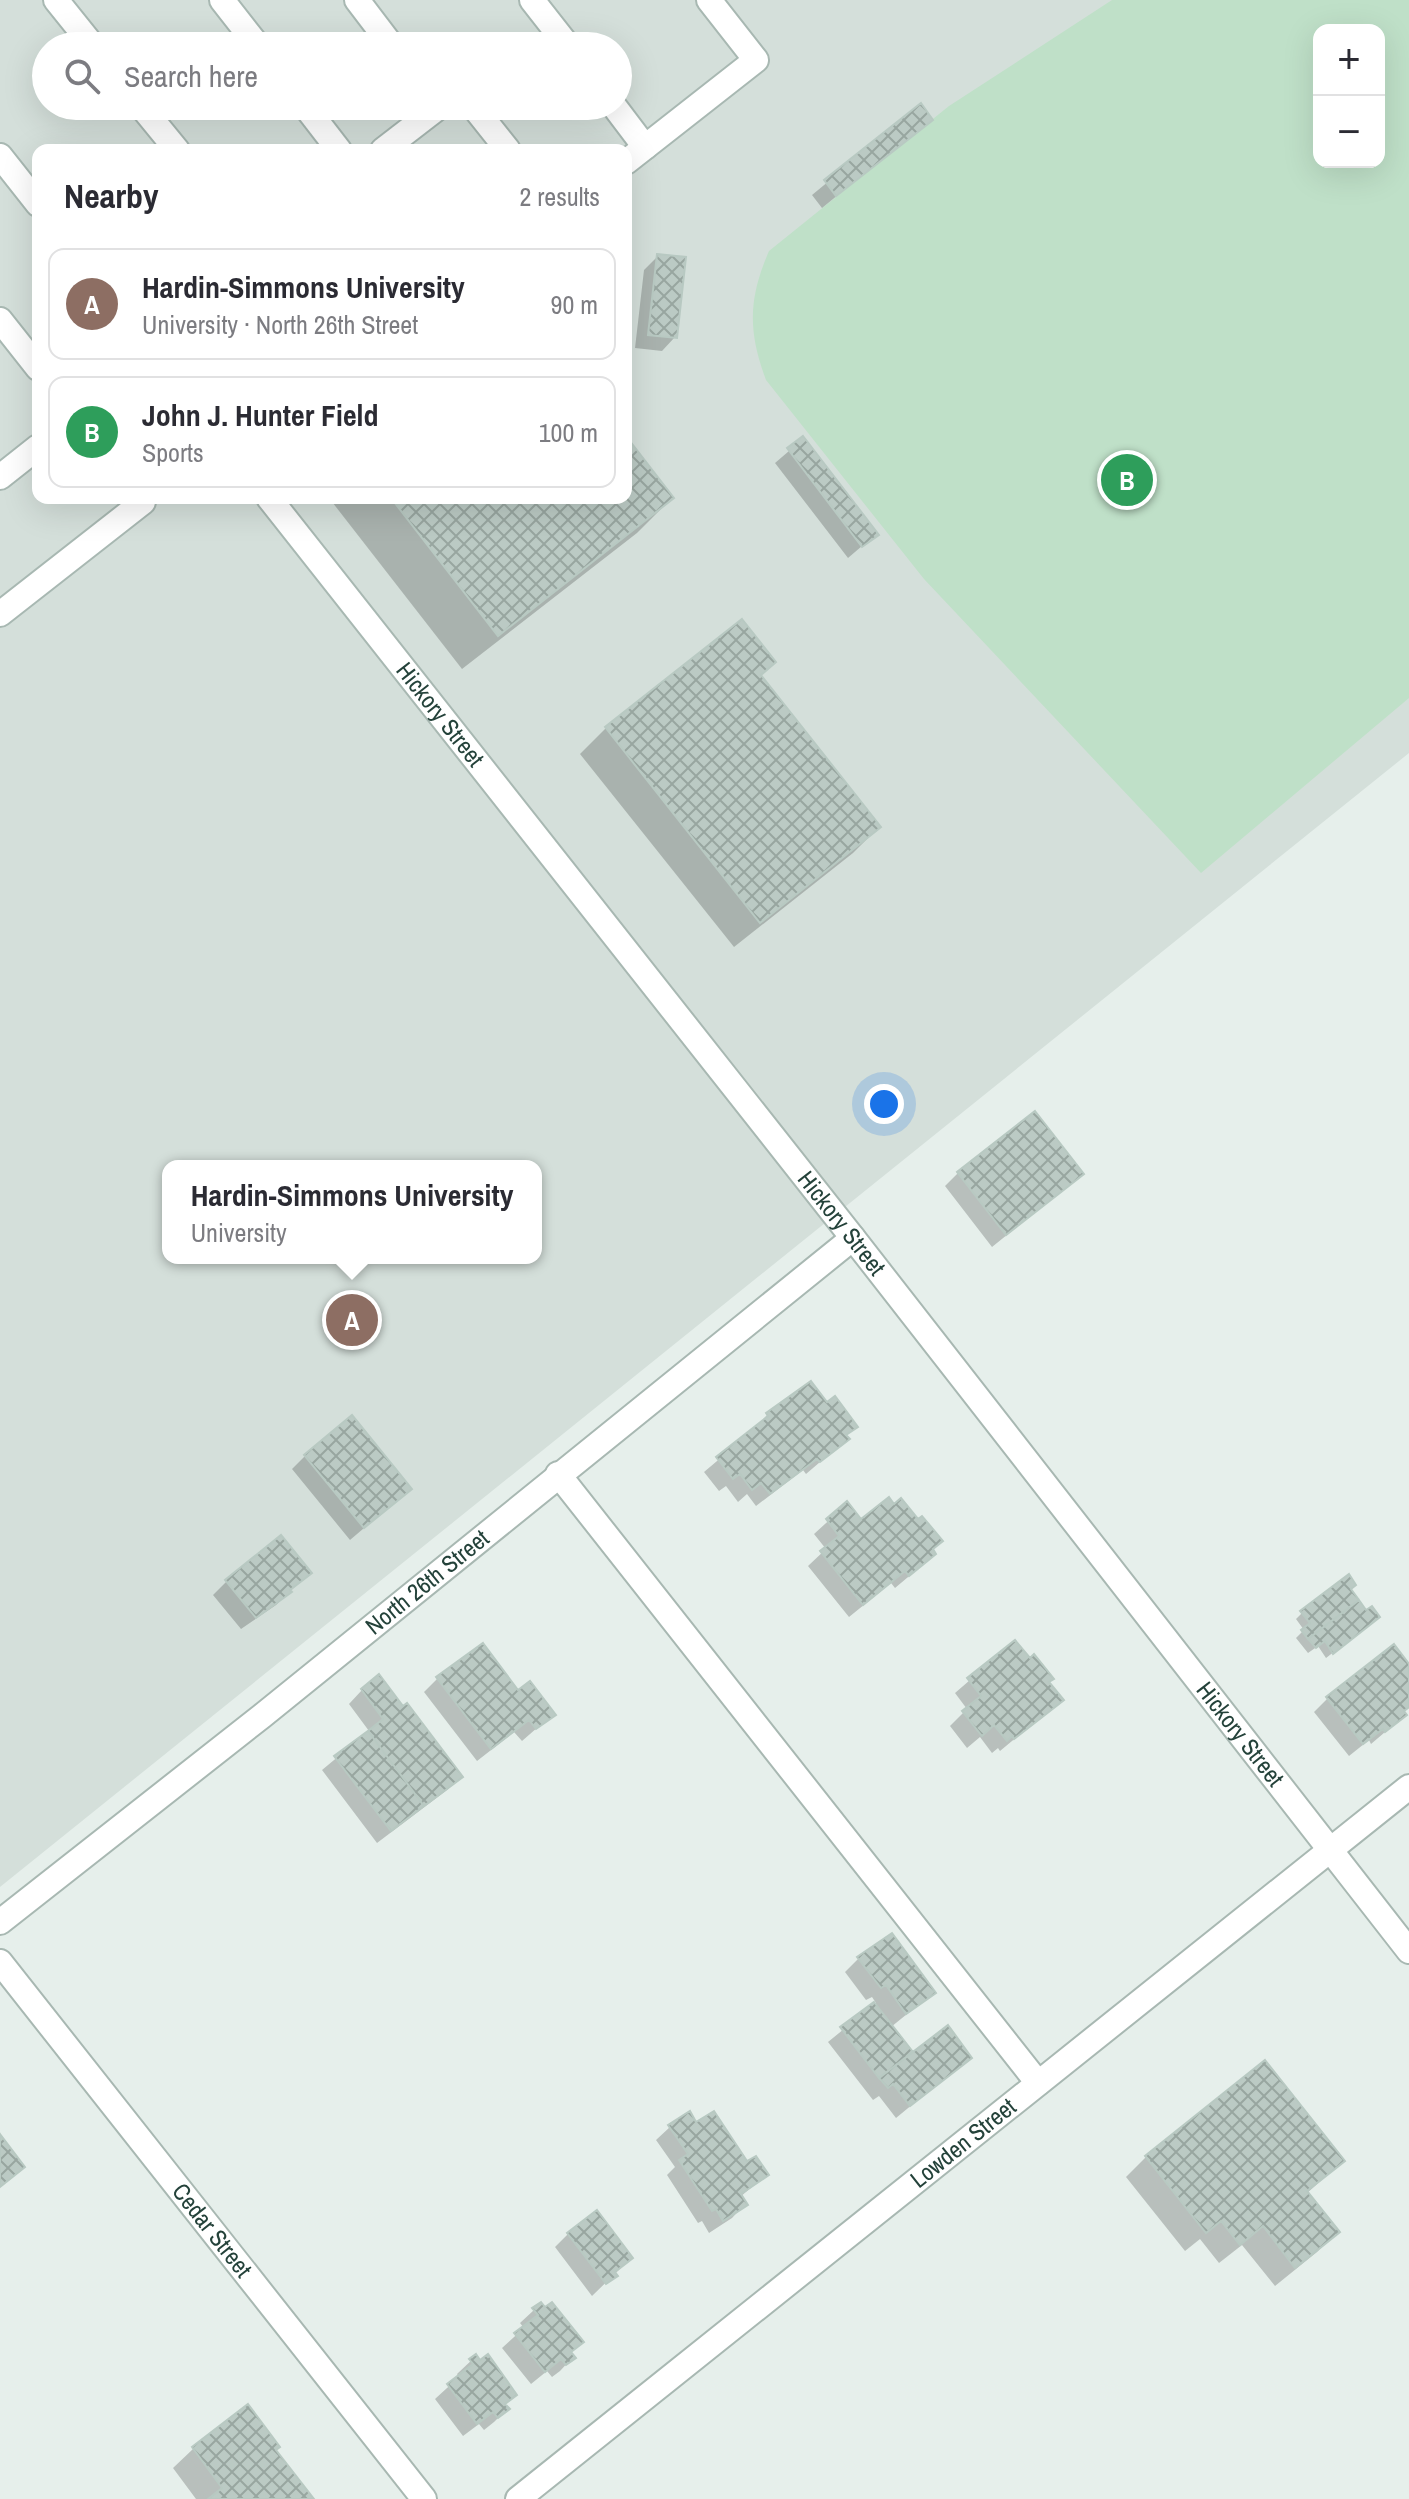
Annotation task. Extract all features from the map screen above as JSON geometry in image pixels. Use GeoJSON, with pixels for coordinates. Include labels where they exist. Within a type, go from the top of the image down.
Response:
{"type":"FeatureCollection","features":[{"type":"Feature","properties":{"kind":"street"},"geometry":{"type":"LineString","coordinates":[[56,0],[82,32]]}},
{"type":"Feature","properties":{"kind":"street"},"geometry":{"type":"LineString","coordinates":[[222,0],[247,32]]}},
{"type":"Feature","properties":{"kind":"street"},"geometry":{"type":"LineString","coordinates":[[357,0],[381,32]]}},
{"type":"Feature","properties":{"kind":"street"},"geometry":{"type":"LineString","coordinates":[[532,0],[557,32]]}},
{"type":"Feature","properties":{"kind":"street"},"geometry":{"type":"LineString","coordinates":[[632,157],[756,60],[709,0]]}},
{"type":"Feature","properties":{"kind":"street"},"geometry":{"type":"LineString","coordinates":[[152,120],[172,144]]}},
{"type":"Feature","properties":{"kind":"street"},"geometry":{"type":"LineString","coordinates":[[316,120],[334,144]]}},
{"type":"Feature","properties":{"kind":"street"},"geometry":{"type":"LineString","coordinates":[[391,144],[421,120]]}},
{"type":"Feature","properties":{"kind":"street"},"geometry":{"type":"LineString","coordinates":[[484,120],[503,144]]}},
{"type":"Feature","properties":{"kind":"street"},"geometry":{"type":"LineString","coordinates":[[625,120],[645,147]]}},
{"type":"Feature","properties":{"kind":"street"},"geometry":{"type":"LineString","coordinates":[[0,156],[32,196]]}},
{"type":"Feature","properties":{"kind":"street"},"geometry":{"type":"LineString","coordinates":[[1,325],[32,361]]}},
{"type":"Feature","properties":{"kind":"street"},"geometry":{"type":"LineString","coordinates":[[0,477],[32,452]]}},
{"type":"Feature","properties":{"kind":"street"},"geometry":{"type":"LineString","coordinates":[[0,614],[140,504]]}},
{"type":"Feature","properties":{"kind":"street","name":"Hickory Street"},"geometry":{"type":"LineString","coordinates":[[274,504],[853,1238],[1409,1951]]}},
{"type":"Feature","properties":{"kind":"street","name":"North 26th Street"},"geometry":{"type":"LineString","coordinates":[[0,1922],[249,1726],[853,1238]]}},
{"type":"Feature","properties":{"kind":"street"},"geometry":{"type":"LineString","coordinates":[[558,1474],[1038,2083]]}},
{"type":"Feature","properties":{"kind":"street","name":"Lowden Street"},"geometry":{"type":"LineString","coordinates":[[518,2499],[1409,1787]]}},
{"type":"Feature","properties":{"kind":"street","name":"Cedar Street"},"geometry":{"type":"LineString","coordinates":[[0,1962],[424,2499]]}},
{"type":"Feature","properties":{"kind":"shaded area"},"geometry":{"type":"Polygon","coordinates":[[[0,0],[1409,0],[1409,753],[0,1887],[0,0]]]}},
{"type":"Feature","properties":{"kind":"green space"},"geometry":{"type":"Polygon","coordinates":[[[1112,0],[1409,0],[1409,698],[1201,873],[924,579],[766,380],[756,346],[753,316],[757,285],[769,251],[949,106],[1112,0]]]}},
{"type":"Feature","properties":{"kind":"building"},"geometry":{"type":"Polygon","coordinates":[[[921,103],[933,120],[836,196],[824,180],[921,103]]]}},
{"type":"Feature","properties":{"kind":"building"},"geometry":{"type":"Polygon","coordinates":[[[657,254],[686,257],[677,338],[648,335],[657,254]]]}},
{"type":"Feature","properties":{"kind":"building"},"geometry":{"type":"Polygon","coordinates":[[[803,436],[879,535],[862,547],[787,448],[803,436]]]}},
{"type":"Feature","properties":{"kind":"building"},"geometry":{"type":"Polygon","coordinates":[[[632,444],[674,498],[498,636],[396,504],[632,504],[632,444]]]}},
{"type":"Feature","properties":{"kind":"building"},"geometry":{"type":"Polygon","coordinates":[[[742,619],[776,662],[761,675],[881,827],[760,923],[605,727],[742,619]]]}},
{"type":"Feature","properties":{"kind":"building"},"geometry":{"type":"Polygon","coordinates":[[[1035,1111],[1084,1174],[1006,1235],[957,1172],[1035,1111]]]}},
{"type":"Feature","properties":{"kind":"building"},"geometry":{"type":"Polygon","coordinates":[[[811,1381],[827,1402],[835,1396],[858,1427],[846,1435],[850,1439],[770,1494],[761,1483],[752,1490],[740,1474],[733,1479],[716,1457],[768,1416],[766,1413],[811,1381]]]}},
{"type":"Feature","properties":{"kind":"building"},"geometry":{"type":"Polygon","coordinates":[[[352,1415],[412,1489],[364,1528],[304,1455],[352,1415]]]}},
{"type":"Feature","properties":{"kind":"building"},"geometry":{"type":"Polygon","coordinates":[[[889,1497],[894,1504],[901,1498],[918,1519],[922,1516],[943,1541],[933,1549],[936,1554],[909,1576],[905,1571],[863,1605],[820,1551],[839,1536],[826,1519],[847,1501],[861,1519],[889,1497]]]}},
{"type":"Feature","properties":{"kind":"building"},"geometry":{"type":"Polygon","coordinates":[[[281,1535],[312,1573],[256,1618],[225,1580],[281,1535]]]}},
{"type":"Feature","properties":{"kind":"building"},"geometry":{"type":"Polygon","coordinates":[[[1349,1574],[1356,1585],[1351,1589],[1359,1600],[1308,1639],[1301,1630],[1310,1623],[1300,1611],[1349,1574]]]}},
{"type":"Feature","properties":{"kind":"building"},"geometry":{"type":"Polygon","coordinates":[[[1359,1600],[1366,1610],[1372,1606],[1380,1617],[1333,1654],[1325,1641],[1316,1648],[1308,1639],[1359,1600]]]}},
{"type":"Feature","properties":{"kind":"building"},"geometry":{"type":"Polygon","coordinates":[[[1015,1640],[1030,1658],[1034,1654],[1054,1679],[1049,1682],[1064,1700],[1014,1739],[1012,1736],[1007,1741],[994,1725],[982,1736],[962,1711],[981,1696],[967,1678],[1015,1640]]]}},
{"type":"Feature","properties":{"kind":"building"},"geometry":{"type":"Polygon","coordinates":[[[483,1643],[518,1690],[530,1681],[556,1715],[536,1729],[529,1720],[491,1749],[436,1677],[483,1643]]]}},
{"type":"Feature","properties":{"kind":"building"},"geometry":{"type":"Polygon","coordinates":[[[1394,1644],[1409,1664],[1409,1707],[1404,1711],[1407,1715],[1363,1744],[1326,1697],[1394,1644]]]}},
{"type":"Feature","properties":{"kind":"building"},"geometry":{"type":"Polygon","coordinates":[[[379,1674],[403,1706],[407,1703],[463,1777],[424,1806],[368,1731],[383,1719],[361,1689],[379,1674]]]}},
{"type":"Feature","properties":{"kind":"building"},"geometry":{"type":"Polygon","coordinates":[[[368,1731],[424,1806],[391,1831],[334,1756],[368,1731]]]}},
{"type":"Feature","properties":{"kind":"building"},"geometry":{"type":"Polygon","coordinates":[[[892,1933],[936,1993],[906,2014],[886,1985],[881,1988],[857,1957],[892,1933]]]}},
{"type":"Feature","properties":{"kind":"building"},"geometry":{"type":"Polygon","coordinates":[[[874,2002],[913,2052],[879,2078],[840,2027],[874,2002]]]}},
{"type":"Feature","properties":{"kind":"building"},"geometry":{"type":"Polygon","coordinates":[[[948,2025],[972,2058],[910,2106],[893,2084],[888,2088],[879,2078],[948,2025]]]}},
{"type":"Feature","properties":{"kind":"building"},"geometry":{"type":"Polygon","coordinates":[[[1265,2060],[1345,2161],[1307,2191],[1340,2232],[1295,2268],[1263,2226],[1240,2245],[1221,2221],[1206,2233],[1145,2156],[1265,2060]]]}},
{"type":"Feature","properties":{"kind":"building"},"geometry":{"type":"Polygon","coordinates":[[[690,2111],[696,2122],[714,2111],[747,2161],[756,2156],[769,2175],[741,2194],[748,2205],[723,2221],[716,2209],[712,2211],[679,2160],[688,2154],[668,2125],[690,2111]]]}},
{"type":"Feature","properties":{"kind":"building"},"geometry":{"type":"Polygon","coordinates":[[[0,2134],[25,2167],[0,2187],[0,2134]]]}},
{"type":"Feature","properties":{"kind":"building"},"geometry":{"type":"Polygon","coordinates":[[[597,2210],[633,2258],[615,2272],[618,2276],[606,2284],[567,2233],[597,2210]]]}},
{"type":"Feature","properties":{"kind":"building"},"geometry":{"type":"Polygon","coordinates":[[[541,2302],[545,2307],[552,2302],[584,2342],[571,2352],[576,2358],[566,2365],[561,2359],[545,2372],[514,2333],[538,2315],[532,2308],[541,2302]]]}},
{"type":"Feature","properties":{"kind":"building"},"geometry":{"type":"Polygon","coordinates":[[[476,2354],[480,2360],[488,2354],[517,2395],[505,2404],[510,2409],[498,2418],[493,2412],[477,2424],[447,2384],[473,2364],[469,2359],[476,2354]]]}},
{"type":"Feature","properties":{"kind":"building"},"geometry":{"type":"Polygon","coordinates":[[[248,2404],[280,2447],[276,2450],[314,2499],[208,2499],[222,2488],[192,2447],[248,2404]]]}},
{"type":"Feature","properties":{"kind":"place","name":"John J. Hunter Field"},"geometry":{"type":"Point","coordinates":[1127,480]}},
{"type":"Feature","properties":{"kind":"place","name":"Hardin-Simmons University"},"geometry":{"type":"Point","coordinates":[352,1320]}}]}
